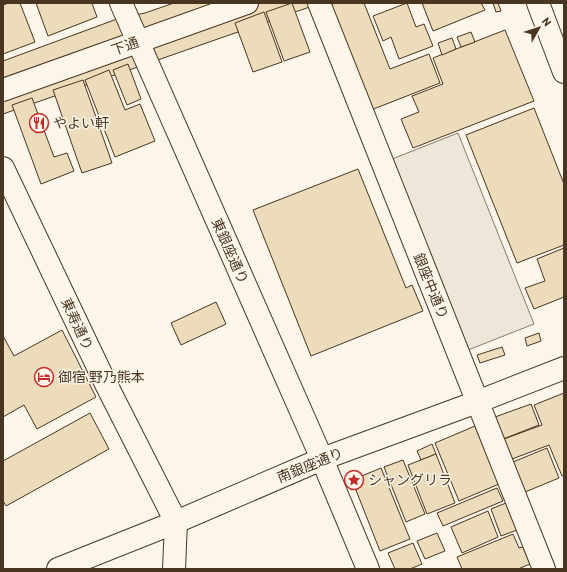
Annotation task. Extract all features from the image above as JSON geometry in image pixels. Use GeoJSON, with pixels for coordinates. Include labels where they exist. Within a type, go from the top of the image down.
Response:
{"type":"FeatureCollection","features":[{"type":"Feature","properties":{"kind":"street","name":"東銀座通り"},"geometry":{"type":"LineString","coordinates":[[121,3],[322,459],[368,569]]}},
{"type":"Feature","properties":{"kind":"street","name":"下通"},"geometry":{"type":"LineString","coordinates":[[3,90],[247,3]]}},
{"type":"Feature","properties":{"kind":"street","name":"銀座中通り"},"geometry":{"type":"LineString","coordinates":[[320,3],[544,569]]}},
{"type":"Feature","properties":{"kind":"street"},"geometry":{"type":"LineString","coordinates":[[538,3],[564,72]]}},
{"type":"Feature","properties":{"kind":"street","name":"東寿通り"},"geometry":{"type":"LineString","coordinates":[[3,168],[105,382],[176,522]]}},
{"type":"Feature","properties":{"kind":"street","name":"南銀座通り"},"geometry":{"type":"LineString","coordinates":[[58,569],[176,522],[322,459],[477,402],[564,368]]}},
{"type":"Feature","properties":{"kind":"street"},"geometry":{"type":"LineString","coordinates":[[174,569],[176,522]]}},
{"type":"Feature","properties":{"kind":"shaded area"},"geometry":{"type":"Polygon","coordinates":[[[458,133],[534,324],[468,350],[392,159],[458,133]]]}},
{"type":"Feature","properties":{"kind":"building"},"geometry":{"type":"Polygon","coordinates":[[[9,3],[20,3],[35,42],[3,54],[3,5],[9,3]]]}},
{"type":"Feature","properties":{"kind":"building"},"geometry":{"type":"Polygon","coordinates":[[[36,3],[92,3],[97,17],[48,36],[36,3]]]}},
{"type":"Feature","properties":{"kind":"building"},"geometry":{"type":"Polygon","coordinates":[[[174,3],[321,3],[3,114],[3,61],[117,19],[145,13],[174,3]]]}},
{"type":"Feature","properties":{"kind":"building"},"geometry":{"type":"Polygon","coordinates":[[[292,3],[310,52],[284,61],[266,12],[292,3]]]}},
{"type":"Feature","properties":{"kind":"building"},"geometry":{"type":"Polygon","coordinates":[[[335,3],[364,3],[390,69],[429,54],[440,83],[371,110],[330,5],[335,3]]]}},
{"type":"Feature","properties":{"kind":"building"},"geometry":{"type":"Polygon","coordinates":[[[407,3],[416,27],[424,24],[433,46],[399,59],[391,37],[383,41],[373,16],[407,3]]]}},
{"type":"Feature","properties":{"kind":"building"},"geometry":{"type":"Polygon","coordinates":[[[422,3],[481,3],[485,10],[433,31],[422,3]]]}},
{"type":"Feature","properties":{"kind":"building"},"geometry":{"type":"Polygon","coordinates":[[[493,3],[498,3],[501,11],[496,12],[493,3]]]}},
{"type":"Feature","properties":{"kind":"building"},"geometry":{"type":"Polygon","coordinates":[[[264,12],[282,62],[253,72],[235,23],[264,12]]]}},
{"type":"Feature","properties":{"kind":"building"},"geometry":{"type":"Polygon","coordinates":[[[505,30],[534,101],[413,148],[401,119],[419,112],[412,96],[443,84],[433,58],[505,30]]]}},
{"type":"Feature","properties":{"kind":"building"},"geometry":{"type":"Polygon","coordinates":[[[471,32],[475,42],[461,47],[457,37],[471,32]]]}},
{"type":"Feature","properties":{"kind":"building"},"geometry":{"type":"Polygon","coordinates":[[[452,38],[456,49],[442,55],[438,43],[452,38]]]}},
{"type":"Feature","properties":{"kind":"building"},"geometry":{"type":"Polygon","coordinates":[[[128,64],[141,99],[127,105],[113,70],[128,64]]]}},
{"type":"Feature","properties":{"kind":"building"},"geometry":{"type":"Polygon","coordinates":[[[109,70],[125,110],[140,104],[155,141],[115,157],[85,80],[109,70]]]}},
{"type":"Feature","properties":{"kind":"building"},"geometry":{"type":"Polygon","coordinates":[[[83,80],[112,163],[82,173],[53,90],[83,80]]]}},
{"type":"Feature","properties":{"kind":"building"},"geometry":{"type":"Polygon","coordinates":[[[32,98],[54,157],[67,153],[74,171],[41,184],[12,105],[32,98]]]}},
{"type":"Feature","properties":{"kind":"building"},"geometry":{"type":"Polygon","coordinates":[[[534,108],[564,184],[564,245],[517,263],[466,135],[534,108]]]}},
{"type":"Feature","properties":{"kind":"building"},"geometry":{"type":"Polygon","coordinates":[[[358,169],[406,288],[412,285],[423,311],[311,356],[253,210],[358,169]]]}},
{"type":"Feature","properties":{"kind":"building"},"geometry":{"type":"Polygon","coordinates":[[[564,248],[564,297],[534,309],[525,288],[545,281],[537,259],[564,248]]]}},
{"type":"Feature","properties":{"kind":"building"},"geometry":{"type":"Polygon","coordinates":[[[216,302],[226,324],[181,345],[171,323],[216,302]]]}},
{"type":"Feature","properties":{"kind":"building","name":"御宿 野乃熊本"},"geometry":{"type":"Polygon","coordinates":[[[62,330],[96,397],[37,429],[24,405],[3,417],[3,336],[14,356],[62,330]]]}},
{"type":"Feature","properties":{"kind":"building"},"geometry":{"type":"Polygon","coordinates":[[[539,333],[541,341],[527,346],[525,338],[539,333]]]}},
{"type":"Feature","properties":{"kind":"building"},"geometry":{"type":"Polygon","coordinates":[[[502,347],[505,355],[480,363],[477,355],[502,347]]]}},
{"type":"Feature","properties":{"kind":"building"},"geometry":{"type":"Polygon","coordinates":[[[564,393],[564,475],[562,476],[549,445],[512,459],[504,439],[542,425],[534,405],[564,393]]]}},
{"type":"Feature","properties":{"kind":"building"},"geometry":{"type":"Polygon","coordinates":[[[531,404],[539,425],[503,439],[495,417],[531,404]]]}},
{"type":"Feature","properties":{"kind":"building"},"geometry":{"type":"Polygon","coordinates":[[[90,413],[109,449],[6,506],[3,501],[3,461],[90,413]]]}},
{"type":"Feature","properties":{"kind":"building"},"geometry":{"type":"Polygon","coordinates":[[[475,426],[499,484],[459,501],[435,443],[475,426]]]}},
{"type":"Feature","properties":{"kind":"building"},"geometry":{"type":"Polygon","coordinates":[[[432,444],[436,454],[421,460],[417,451],[432,444]]]}},
{"type":"Feature","properties":{"kind":"building"},"geometry":{"type":"Polygon","coordinates":[[[547,448],[559,478],[525,492],[513,462],[547,448]]]}},
{"type":"Feature","properties":{"kind":"building"},"geometry":{"type":"Polygon","coordinates":[[[436,454],[455,503],[427,514],[408,465],[436,454]]]}},
{"type":"Feature","properties":{"kind":"building"},"geometry":{"type":"Polygon","coordinates":[[[403,460],[425,514],[406,522],[384,467],[403,460]]]}},
{"type":"Feature","properties":{"kind":"building"},"geometry":{"type":"Polygon","coordinates":[[[381,468],[410,539],[380,551],[352,480],[381,468]]]}},
{"type":"Feature","properties":{"kind":"building"},"geometry":{"type":"Polygon","coordinates":[[[497,488],[503,501],[443,526],[437,513],[497,488]]]}},
{"type":"Feature","properties":{"kind":"building"},"geometry":{"type":"Polygon","coordinates":[[[506,503],[517,530],[501,536],[491,509],[506,503]]]}},
{"type":"Feature","properties":{"kind":"building"},"geometry":{"type":"Polygon","coordinates":[[[488,511],[498,537],[462,553],[451,527],[488,511]]]}},
{"type":"Feature","properties":{"kind":"building"},"geometry":{"type":"Polygon","coordinates":[[[437,533],[445,551],[425,559],[417,541],[437,533]]]}},
{"type":"Feature","properties":{"kind":"building"},"geometry":{"type":"Polygon","coordinates":[[[513,534],[519,548],[523,547],[530,564],[518,569],[462,569],[457,557],[513,534]]]}},
{"type":"Feature","properties":{"kind":"building"},"geometry":{"type":"Polygon","coordinates":[[[413,543],[422,564],[410,569],[395,569],[388,553],[413,543]]]}},
{"type":"Feature","properties":{"kind":"place","name":"やよい軒"},"geometry":{"type":"Point","coordinates":[39,123]}},
{"type":"Feature","properties":{"kind":"place","name":"御宿 野乃熊本"},"geometry":{"type":"Point","coordinates":[44,377]}},
{"type":"Feature","properties":{"kind":"place","name":"シャングリラ"},"geometry":{"type":"Point","coordinates":[354,480]}}]}
